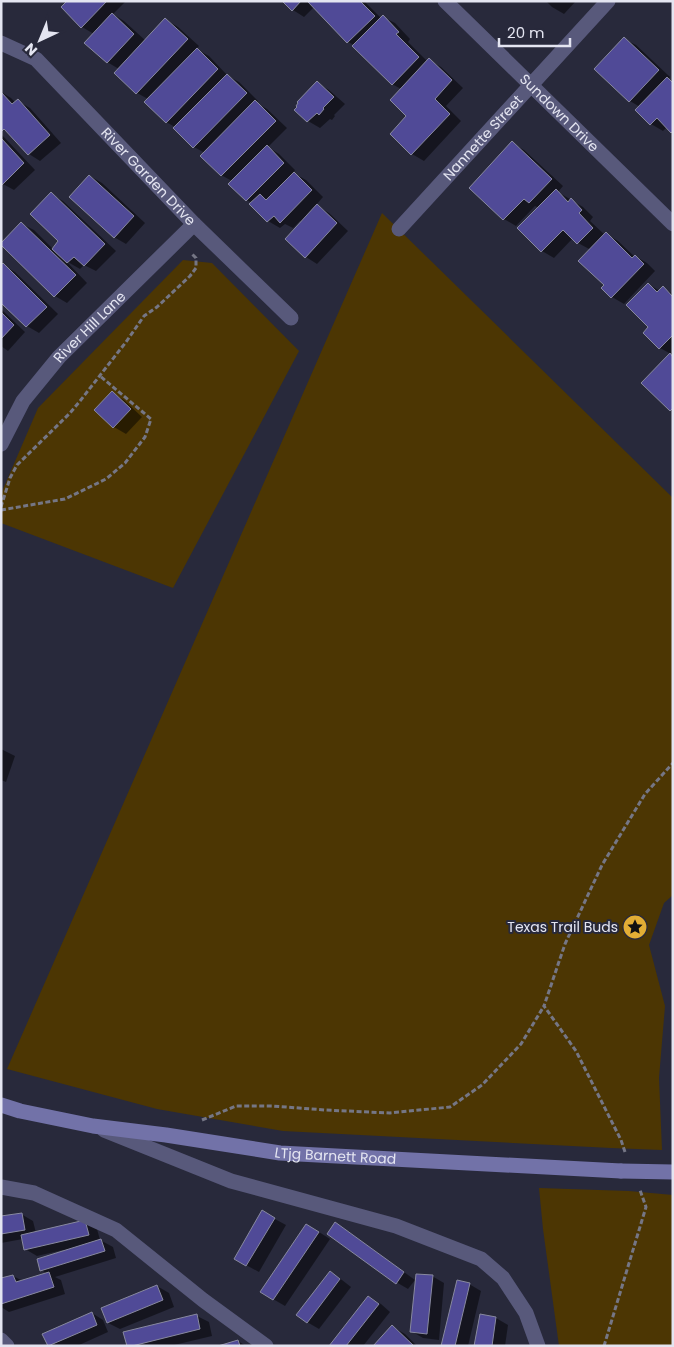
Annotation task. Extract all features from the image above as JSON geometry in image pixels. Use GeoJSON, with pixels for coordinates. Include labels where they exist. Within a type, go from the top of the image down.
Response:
{"type":"FeatureCollection","features":[{"type":"Feature","properties":{"kind":"street","name":"Sundown Drive"},"geometry":{"type":"LineString","coordinates":[[445,1],[673,224]]}},
{"type":"Feature","properties":{"kind":"street","name":"Nannette Street"},"geometry":{"type":"LineString","coordinates":[[398,230],[608,1]]}},
{"type":"Feature","properties":{"kind":"street","name":"River Garden Drive"},"geometry":{"type":"LineString","coordinates":[[1,43],[36,59],[194,224],[291,318]]}},
{"type":"Feature","properties":{"kind":"street","name":"River Hill Lane"},"geometry":{"type":"LineString","coordinates":[[1,444],[23,401],[60,357],[194,224]]}},
{"type":"Feature","properties":{"kind":"street","name":"LTjg Barnett Road"},"geometry":{"type":"LineString","coordinates":[[1,1105],[93,1126],[166,1135],[280,1154],[624,1164],[673,1172]]}},
{"type":"Feature","properties":{"kind":"street"},"geometry":{"type":"LineString","coordinates":[[93,1126],[231,1181],[396,1226],[481,1259],[503,1278],[526,1313],[538,1346]]}},
{"type":"Feature","properties":{"kind":"street"},"geometry":{"type":"LineString","coordinates":[[1,1187],[34,1192],[116,1230],[203,1300],[266,1346]]}},
{"type":"Feature","properties":{"kind":"street"},"geometry":{"type":"LineString","coordinates":[[1,1340],[7,1346]]}},
{"type":"Feature","properties":{"kind":"path"},"geometry":{"type":"LineString","coordinates":[[100,376],[151,419],[145,437],[125,463],[106,479],[65,499],[1,509],[10,478],[17,465],[70,413],[144,316],[190,276],[196,268],[196,258],[178,239]]}},
{"type":"Feature","properties":{"kind":"path"},"geometry":{"type":"LineString","coordinates":[[201,1120],[236,1106],[272,1106],[390,1113],[450,1107],[482,1085],[522,1044],[544,1006],[565,944],[602,865],[645,794],[673,763]]}},
{"type":"Feature","properties":{"kind":"path"},"geometry":{"type":"LineString","coordinates":[[544,1006],[576,1051],[621,1140],[624,1164]]}},
{"type":"Feature","properties":{"kind":"path"},"geometry":{"type":"LineString","coordinates":[[604,1346],[646,1207],[637,1182]]}},
{"type":"Feature","properties":{"kind":"shaded area"},"geometry":{"type":"Polygon","coordinates":[[[382,213],[673,498],[673,895],[664,903],[649,945],[665,1006],[659,1078],[662,1150],[283,1131],[157,1109],[7,1069],[382,213]]]}},
{"type":"Feature","properties":{"kind":"shaded area"},"geometry":{"type":"Polygon","coordinates":[[[183,260],[212,263],[299,351],[173,588],[1,523],[1,494],[38,408],[183,260]]]}},
{"type":"Feature","properties":{"kind":"shaded area"},"geometry":{"type":"Polygon","coordinates":[[[539,1188],[629,1191],[673,1195],[673,1346],[559,1346],[539,1188]]]}},
{"type":"Feature","properties":{"kind":"building"},"geometry":{"type":"Polygon","coordinates":[[[67,1],[107,1],[81,28],[61,7],[67,1]]]}},
{"type":"Feature","properties":{"kind":"building"},"geometry":{"type":"Polygon","coordinates":[[[282,1],[301,1],[292,11],[282,1]]]}},
{"type":"Feature","properties":{"kind":"building"},"geometry":{"type":"Polygon","coordinates":[[[309,1],[360,1],[375,16],[347,43],[309,1]]]}},
{"type":"Feature","properties":{"kind":"building"},"geometry":{"type":"Polygon","coordinates":[[[112,13],[134,34],[107,63],[84,43],[112,13]]]}},
{"type":"Feature","properties":{"kind":"building"},"geometry":{"type":"Polygon","coordinates":[[[383,15],[399,32],[396,34],[419,57],[392,85],[352,46],[383,15]]]}},
{"type":"Feature","properties":{"kind":"building"},"geometry":{"type":"Polygon","coordinates":[[[165,18],[188,39],[136,94],[114,73],[165,18]]]}},
{"type":"Feature","properties":{"kind":"building"},"geometry":{"type":"Polygon","coordinates":[[[624,37],[659,70],[629,102],[594,69],[624,37]]]}},
{"type":"Feature","properties":{"kind":"building"},"geometry":{"type":"Polygon","coordinates":[[[197,48],[218,69],[166,123],[144,102],[197,48]]]}},
{"type":"Feature","properties":{"kind":"building"},"geometry":{"type":"Polygon","coordinates":[[[429,58],[452,80],[435,99],[450,114],[411,155],[390,134],[406,116],[390,100],[429,58]]]}},
{"type":"Feature","properties":{"kind":"building"},"geometry":{"type":"Polygon","coordinates":[[[227,74],[247,93],[193,148],[173,128],[227,74]]]}},
{"type":"Feature","properties":{"kind":"building"},"geometry":{"type":"Polygon","coordinates":[[[667,77],[673,83],[673,131],[671,133],[657,118],[650,125],[635,110],[667,77]]]}},
{"type":"Feature","properties":{"kind":"building"},"geometry":{"type":"Polygon","coordinates":[[[317,81],[334,97],[319,115],[317,113],[307,122],[294,110],[297,107],[297,102],[317,81]]]}},
{"type":"Feature","properties":{"kind":"building"},"geometry":{"type":"Polygon","coordinates":[[[1,92],[12,104],[18,99],[50,135],[28,155],[4,129],[1,130],[1,92]]]}},
{"type":"Feature","properties":{"kind":"building"},"geometry":{"type":"Polygon","coordinates":[[[255,100],[276,121],[221,176],[200,156],[255,100]]]}},
{"type":"Feature","properties":{"kind":"building"},"geometry":{"type":"Polygon","coordinates":[[[1,138],[24,163],[2,185],[1,184],[1,138]]]}},
{"type":"Feature","properties":{"kind":"building"},"geometry":{"type":"Polygon","coordinates":[[[512,141],[552,179],[529,203],[524,199],[503,220],[469,188],[512,141]]]}},
{"type":"Feature","properties":{"kind":"building"},"geometry":{"type":"Polygon","coordinates":[[[267,145],[284,163],[246,201],[228,184],[267,145]]]}},
{"type":"Feature","properties":{"kind":"building"},"geometry":{"type":"Polygon","coordinates":[[[294,172],[312,190],[280,223],[274,216],[267,222],[249,204],[260,194],[266,200],[294,172]]]}},
{"type":"Feature","properties":{"kind":"building"},"geometry":{"type":"Polygon","coordinates":[[[89,175],[134,216],[114,238],[69,197],[89,175]]]}},
{"type":"Feature","properties":{"kind":"building"},"geometry":{"type":"Polygon","coordinates":[[[556,189],[568,202],[571,198],[582,210],[579,213],[593,228],[577,244],[563,230],[541,252],[517,228],[556,189]]]}},
{"type":"Feature","properties":{"kind":"building"},"geometry":{"type":"Polygon","coordinates":[[[51,192],[105,244],[84,266],[74,257],[67,263],[52,249],[58,241],[30,214],[51,192]]]}},
{"type":"Feature","properties":{"kind":"building"},"geometry":{"type":"Polygon","coordinates":[[[317,204],[337,223],[305,258],[285,239],[317,204]]]}},
{"type":"Feature","properties":{"kind":"building"},"geometry":{"type":"Polygon","coordinates":[[[21,222],[76,275],[54,297],[1,245],[21,222]]]}},
{"type":"Feature","properties":{"kind":"building"},"geometry":{"type":"Polygon","coordinates":[[[606,232],[632,258],[635,255],[644,264],[611,298],[601,288],[604,285],[578,261],[606,232]]]}},
{"type":"Feature","properties":{"kind":"building"},"geometry":{"type":"Polygon","coordinates":[[[3,263],[47,307],[26,327],[1,303],[1,265],[3,263]]]}},
{"type":"Feature","properties":{"kind":"building"},"geometry":{"type":"Polygon","coordinates":[[[648,283],[657,292],[663,286],[673,297],[673,335],[659,349],[643,333],[648,327],[626,305],[648,283]]]}},
{"type":"Feature","properties":{"kind":"building"},"geometry":{"type":"Polygon","coordinates":[[[1,312],[14,325],[1,339],[1,312]]]}},
{"type":"Feature","properties":{"kind":"building"},"geometry":{"type":"Polygon","coordinates":[[[670,353],[673,357],[673,408],[670,411],[641,383],[670,353]]]}},
{"type":"Feature","properties":{"kind":"building"},"geometry":{"type":"Polygon","coordinates":[[[112,391],[131,409],[113,428],[94,410],[112,391]]]}},
{"type":"Feature","properties":{"kind":"building"},"geometry":{"type":"Polygon","coordinates":[[[262,1210],[275,1218],[246,1266],[234,1259],[262,1210]]]}},
{"type":"Feature","properties":{"kind":"building"},"geometry":{"type":"Polygon","coordinates":[[[22,1213],[25,1230],[1,1234],[1,1216],[22,1213]]]}},
{"type":"Feature","properties":{"kind":"building"},"geometry":{"type":"Polygon","coordinates":[[[85,1220],[89,1235],[24,1250],[21,1235],[85,1220]]]}},
{"type":"Feature","properties":{"kind":"building"},"geometry":{"type":"Polygon","coordinates":[[[335,1222],[404,1272],[396,1284],[327,1234],[335,1222]]]}},
{"type":"Feature","properties":{"kind":"building"},"geometry":{"type":"Polygon","coordinates":[[[306,1224],[319,1232],[273,1300],[260,1292],[306,1224]]]}},
{"type":"Feature","properties":{"kind":"building"},"geometry":{"type":"Polygon","coordinates":[[[101,1239],[105,1251],[40,1271],[37,1259],[101,1239]]]}},
{"type":"Feature","properties":{"kind":"building"},"geometry":{"type":"Polygon","coordinates":[[[330,1271],[340,1279],[307,1323],[296,1315],[330,1271]]]}},
{"type":"Feature","properties":{"kind":"building"},"geometry":{"type":"Polygon","coordinates":[[[49,1272],[54,1287],[1,1304],[1,1278],[13,1275],[16,1282],[49,1272]]]}},
{"type":"Feature","properties":{"kind":"building"},"geometry":{"type":"Polygon","coordinates":[[[416,1274],[433,1275],[427,1334],[410,1332],[416,1274]]]}},
{"type":"Feature","properties":{"kind":"building"},"geometry":{"type":"Polygon","coordinates":[[[457,1280],[470,1283],[455,1346],[441,1346],[457,1280]]]}},
{"type":"Feature","properties":{"kind":"building"},"geometry":{"type":"Polygon","coordinates":[[[157,1285],[163,1300],[107,1323],[101,1308],[157,1285]]]}},
{"type":"Feature","properties":{"kind":"building"},"geometry":{"type":"Polygon","coordinates":[[[368,1296],[379,1304],[346,1346],[329,1346],[368,1296]]]}},
{"type":"Feature","properties":{"kind":"building"},"geometry":{"type":"Polygon","coordinates":[[[92,1312],[97,1325],[48,1346],[42,1334],[92,1312]]]}},
{"type":"Feature","properties":{"kind":"building"},"geometry":{"type":"Polygon","coordinates":[[[197,1314],[200,1329],[127,1346],[123,1332],[197,1314]]]}},
{"type":"Feature","properties":{"kind":"building"},"geometry":{"type":"Polygon","coordinates":[[[480,1314],[496,1317],[492,1346],[474,1346],[480,1314]]]}},
{"type":"Feature","properties":{"kind":"building"},"geometry":{"type":"Polygon","coordinates":[[[392,1325],[414,1346],[373,1346],[392,1325]]]}},
{"type":"Feature","properties":{"kind":"building"},"geometry":{"type":"Polygon","coordinates":[[[238,1340],[240,1346],[218,1346],[238,1340]]]}},
{"type":"Feature","properties":{"kind":"place","name":"Texas Trail Buds"},"geometry":{"type":"Point","coordinates":[635,927]}}]}
